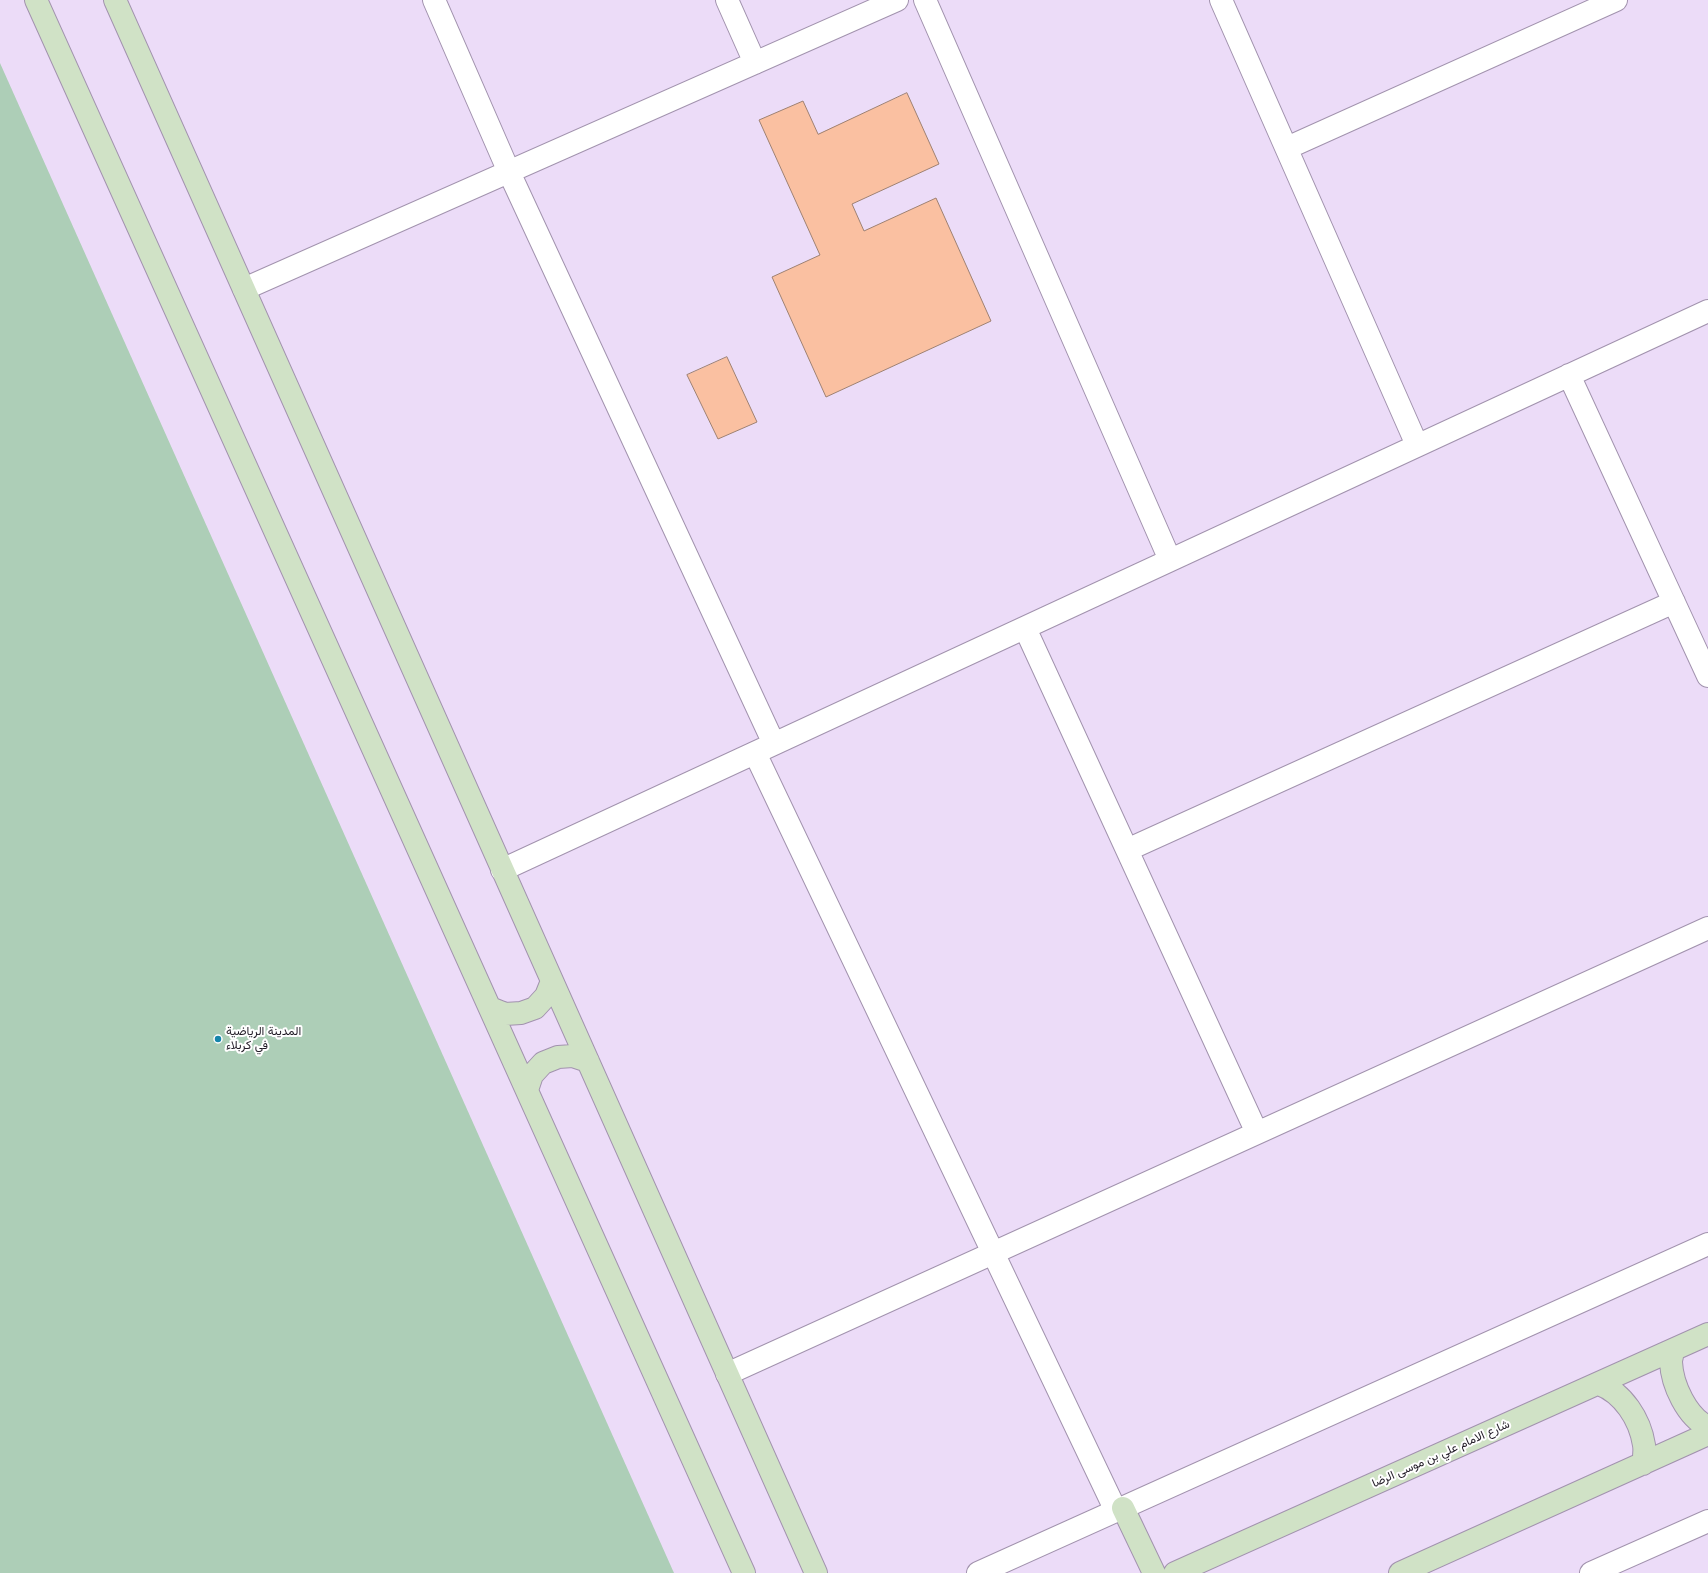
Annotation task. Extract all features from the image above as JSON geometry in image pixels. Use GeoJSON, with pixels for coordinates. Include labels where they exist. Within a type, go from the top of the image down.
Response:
{"type":"FeatureCollection","features":[{"type":"Feature","properties":{"kind":"street"},"geometry":{"type":"LineString","coordinates":[[36,0],[744,1573]]}},
{"type":"Feature","properties":{"kind":"street"},"geometry":{"type":"LineString","coordinates":[[115,0],[816,1573]]}},
{"type":"Feature","properties":{"kind":"street"},"geometry":{"type":"LineString","coordinates":[[434,0],[765,748],[993,1253],[1119,1509],[1154,1573]]}},
{"type":"Feature","properties":{"kind":"street"},"geometry":{"type":"LineString","coordinates":[[727,0],[754,63]]}},
{"type":"Feature","properties":{"kind":"street"},"geometry":{"type":"LineString","coordinates":[[244,289],[897,0]]}},
{"type":"Feature","properties":{"kind":"street"},"geometry":{"type":"LineString","coordinates":[[925,0],[1170,560]]}},
{"type":"Feature","properties":{"kind":"street"},"geometry":{"type":"LineString","coordinates":[[1221,0],[1417,445]]}},
{"type":"Feature","properties":{"kind":"street"},"geometry":{"type":"LineString","coordinates":[[1287,148],[1616,0]]}},
{"type":"Feature","properties":{"kind":"street"},"geometry":{"type":"LineString","coordinates":[[502,870],[1708,311]]}},
{"type":"Feature","properties":{"kind":"street"},"geometry":{"type":"LineString","coordinates":[[1569,375],[1708,676]]}},
{"type":"Feature","properties":{"kind":"street"},"geometry":{"type":"LineString","coordinates":[[1128,850],[1674,602]]}},
{"type":"Feature","properties":{"kind":"street"},"geometry":{"type":"LineString","coordinates":[[1025,628],[1257,1133]]}},
{"type":"Feature","properties":{"kind":"street"},"geometry":{"type":"LineString","coordinates":[[727,1374],[1708,928]]}},
{"type":"Feature","properties":{"kind":"street"},"geometry":{"type":"LineString","coordinates":[[490,1008],[505,1014],[521,1014],[535,1008],[546,996],[552,981]]}},
{"type":"Feature","properties":{"kind":"street"},"geometry":{"type":"LineString","coordinates":[[527,1090],[532,1075],[543,1063],[558,1057],[573,1056],[588,1061]]}},
{"type":"Feature","properties":{"kind":"street"},"geometry":{"type":"LineString","coordinates":[[978,1573],[1708,1244]]}},
{"type":"Feature","properties":{"kind":"street","name":"شارع الامام علي بن موسى الرضا"},"geometry":{"type":"LineString","coordinates":[[1175,1573],[1708,1334]]}},
{"type":"Feature","properties":{"kind":"street"},"geometry":{"type":"LineString","coordinates":[[1673,1350],[1671,1362],[1674,1379],[1681,1396],[1688,1409],[1702,1424],[1708,1427]]}},
{"type":"Feature","properties":{"kind":"street"},"geometry":{"type":"LineString","coordinates":[[1598,1384],[1609,1388],[1624,1402],[1633,1414],[1645,1446],[1643,1464]]}},
{"type":"Feature","properties":{"kind":"street"},"geometry":{"type":"LineString","coordinates":[[1400,1573],[1708,1434]]}},
{"type":"Feature","properties":{"kind":"street"},"geometry":{"type":"LineString","coordinates":[[1591,1573],[1708,1521]]}},
{"type":"Feature","properties":{"kind":"green space","name":"المدينة الرياضية في كربلاء"},"geometry":{"type":"Polygon","coordinates":[[[0,63],[674,1573],[0,1573],[0,63]]]}},
{"type":"Feature","properties":{"kind":"building"},"geometry":{"type":"Polygon","coordinates":[[[907,93],[939,164],[852,204],[864,231],[936,198],[991,321],[826,397],[772,277],[820,255],[759,120],[803,101],[818,134],[907,93]]]}},
{"type":"Feature","properties":{"kind":"building"},"geometry":{"type":"Polygon","coordinates":[[[727,357],[757,422],[718,439],[687,375],[727,357]]]}},
{"type":"Feature","properties":{"kind":"place","name":"المدينة الرياضية في كربلاء"},"geometry":{"type":"Point","coordinates":[218,1039]}}]}
